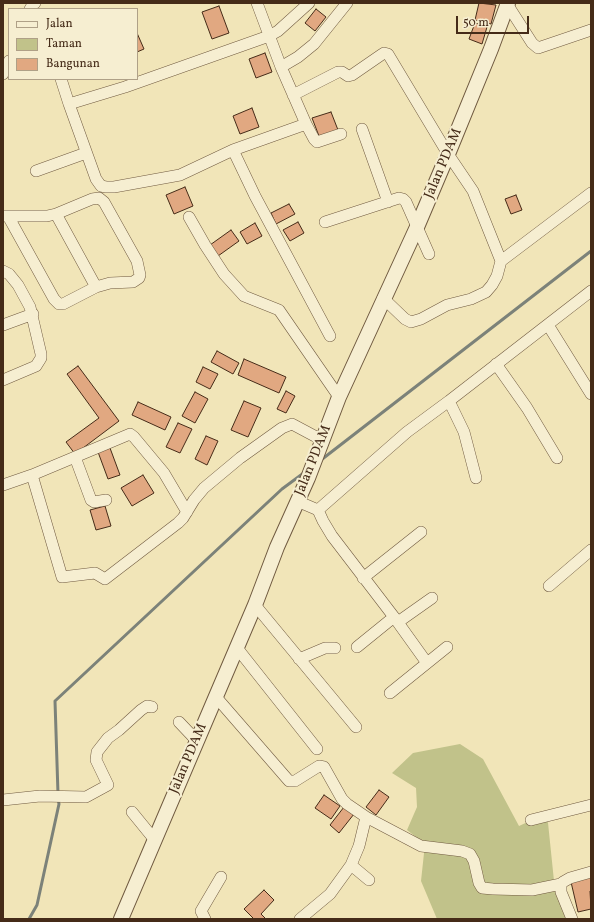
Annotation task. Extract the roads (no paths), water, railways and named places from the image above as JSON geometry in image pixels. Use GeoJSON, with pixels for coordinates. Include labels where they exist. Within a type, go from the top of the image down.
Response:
{"type":"FeatureCollection","features":[{"type":"Feature","properties":{"kind":"street"},"geometry":{"type":"LineString","coordinates":[[257,3],[281,67],[314,139],[317,142],[341,134]]}},
{"type":"Feature","properties":{"kind":"street"},"geometry":{"type":"LineString","coordinates":[[69,104],[125,87],[269,36],[278,31],[309,3]]}},
{"type":"Feature","properties":{"kind":"street"},"geometry":{"type":"LineString","coordinates":[[281,67],[298,57],[314,44],[347,3]]}},
{"type":"Feature","properties":{"kind":"street"},"geometry":{"type":"LineString","coordinates":[[508,4],[532,43],[538,48],[591,30]]}},
{"type":"Feature","properties":{"kind":"street","name":"Jalan PDAM"},"geometry":{"type":"LineString","coordinates":[[121,919],[255,605],[277,547],[308,478],[339,397],[448,154],[508,4]]}},
{"type":"Feature","properties":{"kind":"street"},"geometry":{"type":"LineString","coordinates":[[293,95],[338,72],[342,72],[348,76],[352,75],[380,54],[386,53],[448,154],[473,191],[501,261],[497,276],[492,285],[486,292],[471,299],[447,305],[422,319],[412,322],[405,318],[383,298]]}},
{"type":"Feature","properties":{"kind":"street"},"geometry":{"type":"LineString","coordinates":[[3,74],[8,63]]}},
{"type":"Feature","properties":{"kind":"street"},"geometry":{"type":"LineString","coordinates":[[61,80],[86,153],[98,183],[101,186],[106,187],[114,187],[180,175],[234,150],[306,124]]}},
{"type":"Feature","properties":{"kind":"street"},"geometry":{"type":"LineString","coordinates":[[362,129],[388,202]]}},
{"type":"Feature","properties":{"kind":"street"},"geometry":{"type":"LineString","coordinates":[[234,150],[255,196],[330,336]]}},
{"type":"Feature","properties":{"kind":"street"},"geometry":{"type":"LineString","coordinates":[[36,170],[86,153]]}},
{"type":"Feature","properties":{"kind":"street"},"geometry":{"type":"LineString","coordinates":[[501,261],[591,193]]}},
{"type":"Feature","properties":{"kind":"street"},"geometry":{"type":"LineString","coordinates":[[325,222],[399,198],[404,199],[429,254]]}},
{"type":"Feature","properties":{"kind":"street"},"geometry":{"type":"LineString","coordinates":[[92,199],[101,199],[135,257],[140,275],[138,280],[133,282],[110,283],[96,287],[63,304],[58,304],[5,216],[40,217],[56,214],[92,199]]}},
{"type":"Feature","properties":{"kind":"street"},"geometry":{"type":"LineString","coordinates":[[56,214],[96,287]]}},
{"type":"Feature","properties":{"kind":"street"},"geometry":{"type":"LineString","coordinates":[[189,217],[212,257],[224,274],[244,296],[275,307],[282,313],[339,397]]}},
{"type":"Feature","properties":{"kind":"street"},"geometry":{"type":"LineString","coordinates":[[3,271],[9,274],[18,285],[33,314],[41,354],[41,358],[36,366],[3,380]]}},
{"type":"Feature","properties":{"kind":"street"},"geometry":{"type":"LineString","coordinates":[[318,510],[407,432],[591,291]]}},
{"type":"Feature","properties":{"kind":"street"},"geometry":{"type":"LineString","coordinates":[[3,325],[33,314]]}},
{"type":"Feature","properties":{"kind":"street"},"geometry":{"type":"LineString","coordinates":[[548,325],[591,394]]}},
{"type":"Feature","properties":{"kind":"street"},"geometry":{"type":"LineString","coordinates":[[496,364],[527,408],[557,458]]}},
{"type":"Feature","properties":{"kind":"street"},"geometry":{"type":"LineString","coordinates":[[449,401],[464,432],[476,478]]}},
{"type":"Feature","properties":{"kind":"street"},"geometry":{"type":"LineString","coordinates":[[32,475],[63,578],[95,573],[105,579],[174,527],[183,518],[194,500],[204,488],[240,458],[286,426],[292,424],[298,426],[320,446]]}},
{"type":"Feature","properties":{"kind":"street"},"geometry":{"type":"LineString","coordinates":[[3,485],[32,475],[126,435],[132,434],[164,473],[187,512]]}},
{"type":"Feature","properties":{"kind":"street"},"geometry":{"type":"LineString","coordinates":[[74,458],[91,500],[94,502],[106,500]]}},
{"type":"Feature","properties":{"kind":"street"},"geometry":{"type":"LineString","coordinates":[[297,501],[318,510],[332,536],[396,619],[426,663]]}},
{"type":"Feature","properties":{"kind":"street"},"geometry":{"type":"LineString","coordinates":[[363,578],[421,532]]}},
{"type":"Feature","properties":{"kind":"street"},"geometry":{"type":"LineString","coordinates":[[549,586],[591,550]]}},
{"type":"Feature","properties":{"kind":"street"},"geometry":{"type":"LineString","coordinates":[[357,647],[396,619],[432,598]]}},
{"type":"Feature","properties":{"kind":"street"},"geometry":{"type":"LineString","coordinates":[[255,605],[356,727]]}},
{"type":"Feature","properties":{"kind":"street"},"geometry":{"type":"LineString","coordinates":[[390,693],[447,647]]}},
{"type":"Feature","properties":{"kind":"street"},"geometry":{"type":"LineString","coordinates":[[237,648],[316,749]]}},
{"type":"Feature","properties":{"kind":"street"},"geometry":{"type":"LineString","coordinates":[[299,659],[325,648],[335,648]]}},
{"type":"Feature","properties":{"kind":"street"},"geometry":{"type":"LineString","coordinates":[[216,697],[287,779],[295,781],[319,766],[324,767],[342,799],[366,817],[421,846],[468,852],[472,857],[480,885],[484,888],[532,890],[561,884],[570,878],[591,872]]}},
{"type":"Feature","properties":{"kind":"street"},"geometry":{"type":"LineString","coordinates":[[3,800],[40,796],[88,796],[108,785],[97,762],[96,755],[108,738],[141,710],[147,706],[152,707]]}},
{"type":"Feature","properties":{"kind":"street"},"geometry":{"type":"LineString","coordinates":[[179,722],[197,741]]}},
{"type":"Feature","properties":{"kind":"street"},"geometry":{"type":"LineString","coordinates":[[531,820],[591,805]]}},
{"type":"Feature","properties":{"kind":"street"},"geometry":{"type":"LineString","coordinates":[[132,812],[154,840]]}},
{"type":"Feature","properties":{"kind":"street"},"geometry":{"type":"LineString","coordinates":[[300,919],[330,894],[352,865],[366,817]]}},
{"type":"Feature","properties":{"kind":"street"},"geometry":{"type":"LineString","coordinates":[[352,865],[369,880]]}},
{"type":"Feature","properties":{"kind":"street"},"geometry":{"type":"LineString","coordinates":[[205,919],[201,911],[221,877]]}},
{"type":"Feature","properties":{"kind":"street"},"geometry":{"type":"LineString","coordinates":[[561,884],[561,892],[572,919]]}},
{"type":"Feature","properties":{"kind":"waterway"},"geometry":{"type":"LineString","coordinates":[[321,460],[591,251]]}},
{"type":"Feature","properties":{"kind":"waterway"},"geometry":{"type":"LineString","coordinates":[[58,794],[55,701],[282,489],[305,472]]}},
{"type":"Feature","properties":{"kind":"waterway"},"geometry":{"type":"LineString","coordinates":[[29,919],[37,905],[59,804],[58,799]]}}]}
